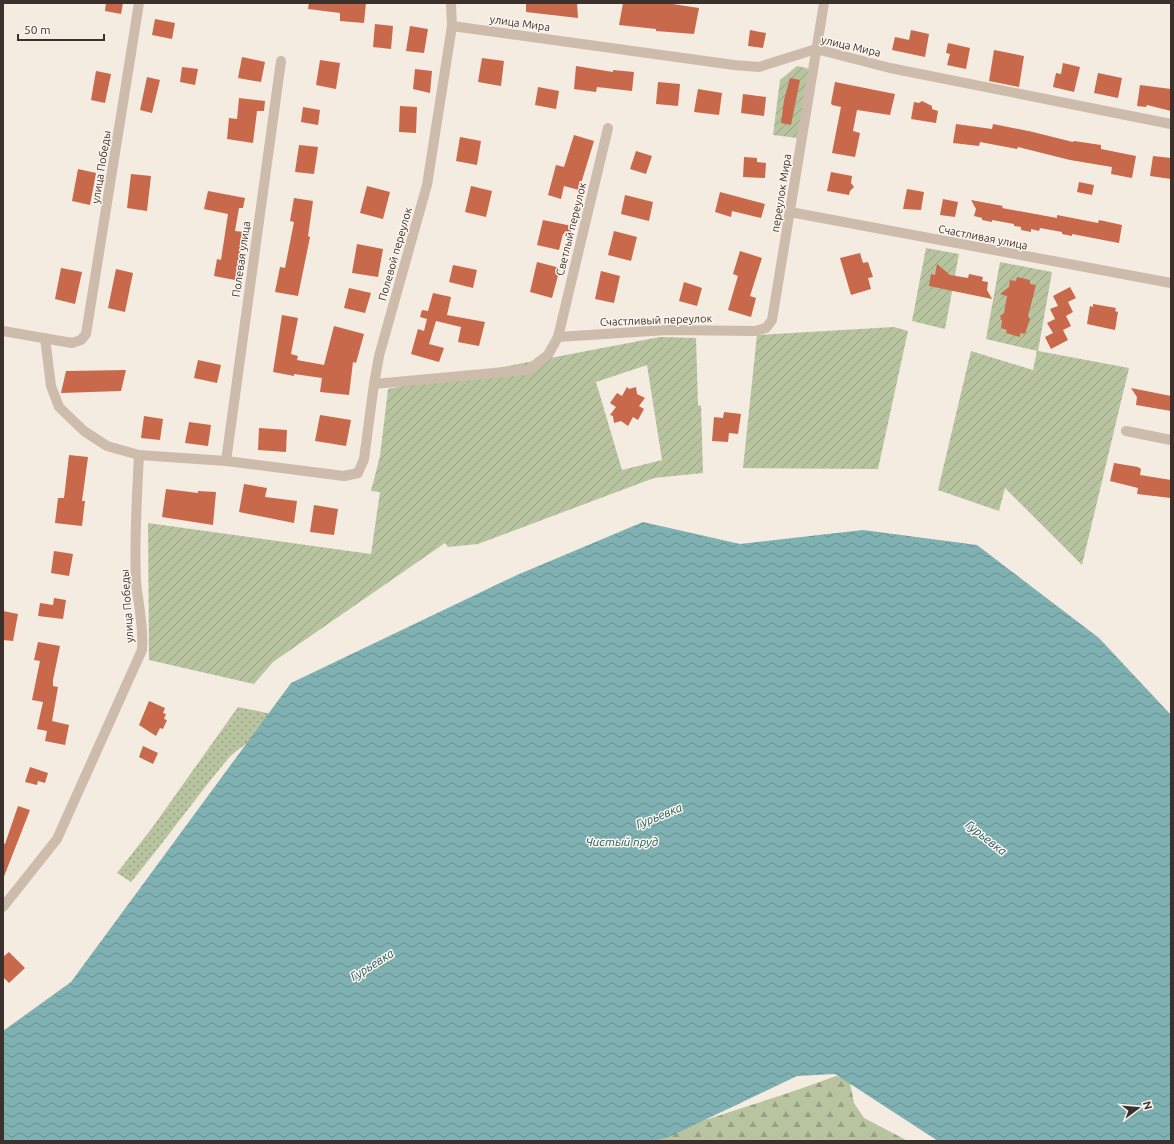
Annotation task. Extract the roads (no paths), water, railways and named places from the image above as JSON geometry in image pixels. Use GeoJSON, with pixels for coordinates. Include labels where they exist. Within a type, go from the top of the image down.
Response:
{"type":"FeatureCollection","features":[{"type":"Feature","properties":{"kind":"street","name":"улица Победы"},"geometry":{"type":"LineString","coordinates":[[44,338],[72,343],[81,340],[86,334],[139,3]]}},
{"type":"Feature","properties":{"kind":"street"},"geometry":{"type":"LineString","coordinates":[[451,3],[452,26]]}},
{"type":"Feature","properties":{"kind":"street","name":"переулок Мира"},"geometry":{"type":"LineString","coordinates":[[755,331],[766,328],[772,320],[824,3]]}},
{"type":"Feature","properties":{"kind":"street","name":"улица Мира"},"geometry":{"type":"LineString","coordinates":[[452,26],[759,67],[816,49],[890,68],[1171,124]]}},
{"type":"Feature","properties":{"kind":"street","name":"Полевой переулок"},"geometry":{"type":"LineString","coordinates":[[226,461],[344,476],[358,472],[364,460],[374,384],[401,273],[427,185],[452,26]]}},
{"type":"Feature","properties":{"kind":"street","name":"Полевая улица"},"geometry":{"type":"LineString","coordinates":[[226,461],[281,61]]}},
{"type":"Feature","properties":{"kind":"street","name":"Светлый переулок"},"geometry":{"type":"LineString","coordinates":[[374,384],[528,370],[548,355],[558,336],[608,128]]}},
{"type":"Feature","properties":{"kind":"street","name":"Счастливая улица"},"geometry":{"type":"LineString","coordinates":[[790,212],[1171,283]]}},
{"type":"Feature","properties":{"kind":"street","name":"Счастливый переулок"},"geometry":{"type":"LineString","coordinates":[[558,336],[667,330],[755,331]]}},
{"type":"Feature","properties":{"kind":"street"},"geometry":{"type":"LineString","coordinates":[[3,331],[44,338],[50,386],[59,406],[84,431],[107,446],[139,455],[226,461]]}},
{"type":"Feature","properties":{"kind":"street"},"geometry":{"type":"LineString","coordinates":[[1126,431],[1171,440]]}},
{"type":"Feature","properties":{"kind":"street","name":"улица Победы"},"geometry":{"type":"LineString","coordinates":[[3,907],[57,838],[142,650],[143,633],[136,583],[135,538],[139,455]]}},
{"type":"Feature","properties":{"kind":"water","name":"Чистый пруд"},"geometry":{"type":"Polygon","coordinates":[[[643,522],[740,544],[863,530],[977,545],[1099,638],[1171,715],[1171,1141],[938,1141],[835,1074],[797,1076],[671,1136],[654,1141],[3,1141],[3,1031],[71,982],[291,683],[517,575],[643,522]]]}},
{"type":"Feature","properties":{"kind":"water label","name":"Гурьевка"},"geometry":{"type":"Point","coordinates":[659,816]}},
{"type":"Feature","properties":{"kind":"water label","name":"Гурьевка"},"geometry":{"type":"Point","coordinates":[986,838]}},
{"type":"Feature","properties":{"kind":"water label","name":"Гурьевка"},"geometry":{"type":"Point","coordinates":[372,965]}}]}
